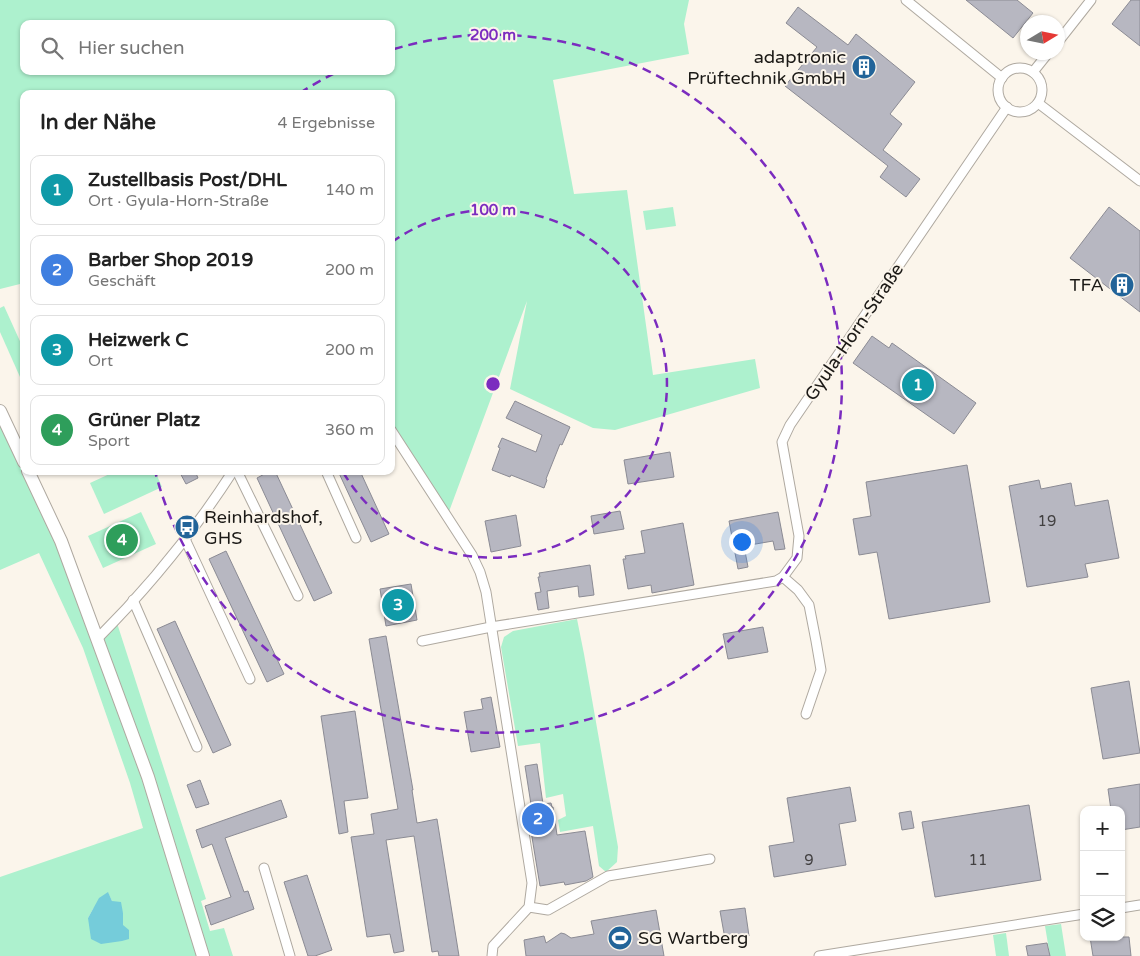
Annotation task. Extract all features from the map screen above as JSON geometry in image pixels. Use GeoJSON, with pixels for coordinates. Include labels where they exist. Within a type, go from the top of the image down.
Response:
{"type":"FeatureCollection","features":[{"type":"Feature","properties":{"kind":"main road"},"geometry":{"type":"LineString","coordinates":[[0,411],[20,454]]}},
{"type":"Feature","properties":{"kind":"main road"},"geometry":{"type":"LineString","coordinates":[[30,475],[61,541],[148,776],[203,956]]}},
{"type":"Feature","properties":{"kind":"street"},"geometry":{"type":"LineString","coordinates":[[906,0],[1002,78]]}},
{"type":"Feature","properties":{"kind":"street"},"geometry":{"type":"LineString","coordinates":[[1065,33],[1091,0]]}},
{"type":"Feature","properties":{"kind":"street"},"geometry":{"type":"LineString","coordinates":[[1033,72],[1043,60]]}},
{"type":"Feature","properties":{"kind":"street"},"geometry":{"type":"LineString","coordinates":[[1022,68],[1033,72],[1040,80],[1042,87],[1042,95],[1038,103],[1032,109],[1021,112],[1013,111],[1002,102],[998,90],[1002,78],[1008,72],[1015,69],[1022,68]]}},
{"type":"Feature","properties":{"kind":"street"},"geometry":{"type":"LineString","coordinates":[[1038,103],[1140,181]]}},
{"type":"Feature","properties":{"kind":"street","name":"Gyula-Horn-Straße"},"geometry":{"type":"LineString","coordinates":[[784,577],[797,558],[799,536],[782,442],[790,425],[1007,107]]}},
{"type":"Feature","properties":{"kind":"street"},"geometry":{"type":"LineString","coordinates":[[395,436],[472,555],[486,592],[532,883],[529,907],[493,946],[492,956]]}},
{"type":"Feature","properties":{"kind":"street"},"geometry":{"type":"LineString","coordinates":[[98,638],[145,588],[185,539],[230,475]]}},
{"type":"Feature","properties":{"kind":"street"},"geometry":{"type":"LineString","coordinates":[[239,475],[298,596]]}},
{"type":"Feature","properties":{"kind":"street"},"geometry":{"type":"LineString","coordinates":[[328,475],[356,538]]}},
{"type":"Feature","properties":{"kind":"street"},"geometry":{"type":"LineString","coordinates":[[185,539],[250,679]]}},
{"type":"Feature","properties":{"kind":"street"},"geometry":{"type":"LineString","coordinates":[[422,641],[491,627],[776,581],[784,577],[798,590],[809,605],[818,648],[821,670],[806,714]]}},
{"type":"Feature","properties":{"kind":"street"},"geometry":{"type":"LineString","coordinates":[[133,600],[197,746]]}},
{"type":"Feature","properties":{"kind":"street"},"geometry":{"type":"LineString","coordinates":[[529,907],[548,910],[608,876],[710,859]]}},
{"type":"Feature","properties":{"kind":"street"},"geometry":{"type":"LineString","coordinates":[[264,868],[290,956]]}},
{"type":"Feature","properties":{"kind":"street"},"geometry":{"type":"LineString","coordinates":[[1125,907],[1140,905]]}},
{"type":"Feature","properties":{"kind":"street"},"geometry":{"type":"LineString","coordinates":[[819,956],[1080,915]]}},
{"type":"Feature","properties":{"kind":"green space"},"geometry":{"type":"Polygon","coordinates":[[[0,0],[689,0],[684,24],[689,54],[553,80],[574,194],[627,190],[653,375],[755,359],[760,388],[615,430],[593,428],[510,389],[527,301],[447,517],[395,436],[395,90],[20,90],[20,284],[0,289],[0,0]]]}},
{"type":"Feature","properties":{"kind":"green space"},"geometry":{"type":"Polygon","coordinates":[[[673,207],[676,226],[646,230],[643,211],[673,207]]]}},
{"type":"Feature","properties":{"kind":"green space"},"geometry":{"type":"Polygon","coordinates":[[[4,306],[20,341],[20,377],[0,332],[0,308],[4,306]]]}},
{"type":"Feature","properties":{"kind":"green space"},"geometry":{"type":"Polygon","coordinates":[[[0,411],[20,457],[20,475],[28,475],[98,638],[116,620],[206,899],[201,901],[210,931],[224,928],[233,956],[0,956],[0,877],[143,828],[130,783],[83,648],[39,553],[0,570],[0,411]],[[108,893],[93,909],[88,918],[123,925],[123,913],[112,901],[108,893]]]}},
{"type":"Feature","properties":{"kind":"green space"},"geometry":{"type":"Polygon","coordinates":[[[107,475],[157,475],[162,487],[104,514],[90,483],[107,475]]]}},
{"type":"Feature","properties":{"kind":"green space"},"geometry":{"type":"Polygon","coordinates":[[[141,512],[156,544],[103,568],[88,536],[141,512]]]}},
{"type":"Feature","properties":{"kind":"green space"},"geometry":{"type":"Polygon","coordinates":[[[577,619],[618,847],[617,862],[606,872],[599,866],[593,826],[560,832],[558,820],[566,816],[563,794],[546,798],[540,743],[518,746],[501,647],[504,637],[513,631],[577,619]]]}},
{"type":"Feature","properties":{"kind":"green space"},"geometry":{"type":"Polygon","coordinates":[[[1061,924],[1066,956],[1050,956],[1045,926],[1061,924]]]}},
{"type":"Feature","properties":{"kind":"green space"},"geometry":{"type":"Polygon","coordinates":[[[1006,933],[1009,956],[996,956],[993,935],[1006,933]]]}},
{"type":"Feature","properties":{"kind":"water"},"geometry":{"type":"Polygon","coordinates":[[[108,892],[112,901],[121,902],[123,925],[129,930],[129,939],[101,944],[91,939],[88,918],[99,898],[108,892]]]}},
{"type":"Feature","properties":{"kind":"building"},"geometry":{"type":"Polygon","coordinates":[[[966,0],[1017,0],[1033,13],[1031,15],[1020,15],[1020,29],[1013,38],[966,0]]]}},
{"type":"Feature","properties":{"kind":"building"},"geometry":{"type":"Polygon","coordinates":[[[1131,0],[1140,0],[1140,46],[1112,24],[1131,0]]]}},
{"type":"Feature","properties":{"kind":"building"},"geometry":{"type":"Polygon","coordinates":[[[798,7],[848,45],[856,34],[915,82],[890,114],[902,124],[883,150],[920,179],[906,197],[880,177],[888,166],[785,86],[817,47],[786,23],[798,7]]]}},
{"type":"Feature","properties":{"kind":"building","name":"TFA"},"geometry":{"type":"Polygon","coordinates":[[[1109,207],[1140,231],[1140,312],[1070,258],[1109,207]]]}},
{"type":"Feature","properties":{"kind":"building"},"geometry":{"type":"Polygon","coordinates":[[[872,336],[889,348],[892,343],[976,403],[954,434],[853,363],[872,336]]]}},
{"type":"Feature","properties":{"kind":"building"},"geometry":{"type":"Polygon","coordinates":[[[515,401],[570,427],[562,445],[560,444],[544,488],[492,470],[502,438],[536,452],[542,435],[506,418],[515,401]]]}},
{"type":"Feature","properties":{"kind":"building"},"geometry":{"type":"Polygon","coordinates":[[[670,452],[674,477],[628,484],[624,460],[670,452]]]}},
{"type":"Feature","properties":{"kind":"building"},"geometry":{"type":"Polygon","coordinates":[[[967,465],[990,602],[889,619],[877,552],[859,555],[853,519],[871,516],[866,482],[967,465]]]}},
{"type":"Feature","properties":{"kind":"building"},"geometry":{"type":"Polygon","coordinates":[[[181,475],[197,475],[198,478],[186,484],[181,475]]]}},
{"type":"Feature","properties":{"kind":"building"},"geometry":{"type":"Polygon","coordinates":[[[263,475],[277,475],[332,593],[314,601],[257,478],[263,475]]]}},
{"type":"Feature","properties":{"kind":"building"},"geometry":{"type":"Polygon","coordinates":[[[340,475],[362,475],[389,534],[371,542],[340,475]]]}},
{"type":"Feature","properties":{"kind":"building"},"geometry":{"type":"Polygon","coordinates":[[[1039,480],[1041,489],[1071,483],[1075,506],[1108,500],[1119,558],[1085,564],[1088,577],[1027,587],[1009,486],[1039,480]]]}},
{"type":"Feature","properties":{"kind":"building"},"geometry":{"type":"Polygon","coordinates":[[[620,511],[624,529],[594,534],[591,516],[620,511]]]}},
{"type":"Feature","properties":{"kind":"building"},"geometry":{"type":"Polygon","coordinates":[[[778,512],[785,549],[775,550],[773,541],[744,546],[748,567],[738,569],[729,521],[778,512]]]}},
{"type":"Feature","properties":{"kind":"building"},"geometry":{"type":"Polygon","coordinates":[[[516,515],[521,546],[491,552],[485,521],[516,515]]]}},
{"type":"Feature","properties":{"kind":"building"},"geometry":{"type":"Polygon","coordinates":[[[683,523],[694,585],[652,593],[651,585],[628,589],[623,559],[626,559],[625,556],[645,553],[641,531],[683,523]]]}},
{"type":"Feature","properties":{"kind":"building"},"geometry":{"type":"Polygon","coordinates":[[[226,551],[284,674],[267,682],[209,559],[226,551]]]}},
{"type":"Feature","properties":{"kind":"building"},"geometry":{"type":"Polygon","coordinates":[[[590,565],[594,595],[579,597],[578,586],[547,591],[549,608],[538,610],[535,593],[541,592],[539,573],[590,565]]]}},
{"type":"Feature","properties":{"kind":"building"},"geometry":{"type":"Polygon","coordinates":[[[411,584],[417,620],[386,626],[380,589],[411,584]]]}},
{"type":"Feature","properties":{"kind":"building"},"geometry":{"type":"Polygon","coordinates":[[[175,621],[231,745],[213,753],[157,629],[175,621]]]}},
{"type":"Feature","properties":{"kind":"building"},"geometry":{"type":"Polygon","coordinates":[[[763,627],[768,652],[728,659],[723,634],[763,627]]]}},
{"type":"Feature","properties":{"kind":"building"},"geometry":{"type":"Polygon","coordinates":[[[386,636],[417,823],[437,819],[459,956],[439,956],[438,951],[432,952],[414,836],[386,840],[404,951],[394,953],[390,934],[367,937],[351,837],[374,834],[371,814],[398,809],[369,639],[386,636]]]}},
{"type":"Feature","properties":{"kind":"building"},"geometry":{"type":"Polygon","coordinates":[[[1129,681],[1140,753],[1103,759],[1091,688],[1129,681]]]}},
{"type":"Feature","properties":{"kind":"building"},"geometry":{"type":"Polygon","coordinates":[[[491,697],[500,747],[471,752],[464,712],[483,709],[481,699],[491,697]]]}},
{"type":"Feature","properties":{"kind":"building"},"geometry":{"type":"Polygon","coordinates":[[[355,711],[368,798],[344,801],[348,832],[339,834],[321,716],[355,711]]]}},
{"type":"Feature","properties":{"kind":"building"},"geometry":{"type":"Polygon","coordinates":[[[537,764],[543,804],[551,803],[553,807],[557,835],[585,831],[593,877],[586,881],[565,885],[564,882],[540,886],[531,831],[535,830],[525,766],[537,764]]]}},
{"type":"Feature","properties":{"kind":"building"},"geometry":{"type":"Polygon","coordinates":[[[200,780],[209,804],[196,808],[187,785],[200,780]]]}},
{"type":"Feature","properties":{"kind":"building"},"geometry":{"type":"Polygon","coordinates":[[[1140,784],[1140,827],[1125,829],[1125,806],[1110,806],[1108,789],[1140,784]]]}},
{"type":"Feature","properties":{"kind":"building"},"geometry":{"type":"Polygon","coordinates":[[[850,787],[856,821],[839,824],[846,865],[774,877],[769,846],[794,842],[787,798],[850,787]]]}},
{"type":"Feature","properties":{"kind":"building"},"geometry":{"type":"Polygon","coordinates":[[[281,800],[287,817],[225,838],[244,892],[248,891],[254,909],[211,925],[205,906],[231,897],[212,844],[202,848],[196,830],[281,800]]]}},
{"type":"Feature","properties":{"kind":"building"},"geometry":{"type":"Polygon","coordinates":[[[1029,805],[1041,880],[935,897],[922,822],[1029,805]]]}},
{"type":"Feature","properties":{"kind":"building"},"geometry":{"type":"Polygon","coordinates":[[[911,811],[914,828],[902,830],[899,813],[911,811]]]}},
{"type":"Feature","properties":{"kind":"building"},"geometry":{"type":"Polygon","coordinates":[[[307,875],[332,950],[315,956],[308,956],[284,882],[307,875]]]}},
{"type":"Feature","properties":{"kind":"building"},"geometry":{"type":"Polygon","coordinates":[[[745,908],[749,936],[725,939],[720,911],[745,908]]]}},
{"type":"Feature","properties":{"kind":"building","name":"SG Wartberg"},"geometry":{"type":"Polygon","coordinates":[[[656,910],[664,956],[526,956],[524,940],[544,936],[546,943],[561,933],[571,938],[594,934],[591,921],[656,910]]]}},
{"type":"Feature","properties":{"kind":"building"},"geometry":{"type":"Polygon","coordinates":[[[1125,937],[1129,937],[1131,956],[1093,956],[1091,941],[1125,941],[1125,937]]]}},
{"type":"Feature","properties":{"kind":"building"},"geometry":{"type":"Polygon","coordinates":[[[1047,943],[1050,956],[1028,956],[1026,946],[1047,943]]]}},
{"type":"Feature","properties":{"kind":"place","name":"adaptronic Prüftechnik GmbH"},"geometry":{"type":"Point","coordinates":[864,67]}},
{"type":"Feature","properties":{"kind":"place","name":"TFA"},"geometry":{"type":"Point","coordinates":[1122,285]}},
{"type":"Feature","properties":{"kind":"place","name":"Zustellbasis Post/DHL"},"geometry":{"type":"Point","coordinates":[918,385]}},
{"type":"Feature","properties":{"kind":"place","name":"Reinhardshof, GHS"},"geometry":{"type":"Point","coordinates":[187,527]}},
{"type":"Feature","properties":{"kind":"place","name":"Grüner Platz"},"geometry":{"type":"Point","coordinates":[122,540]}},
{"type":"Feature","properties":{"kind":"place","name":"Heizwerk C"},"geometry":{"type":"Point","coordinates":[398,605]}},
{"type":"Feature","properties":{"kind":"place","name":"Barber Shop 2019"},"geometry":{"type":"Point","coordinates":[538,819]}},
{"type":"Feature","properties":{"kind":"place","name":"SG Wartberg"},"geometry":{"type":"Point","coordinates":[620,938]}}]}
